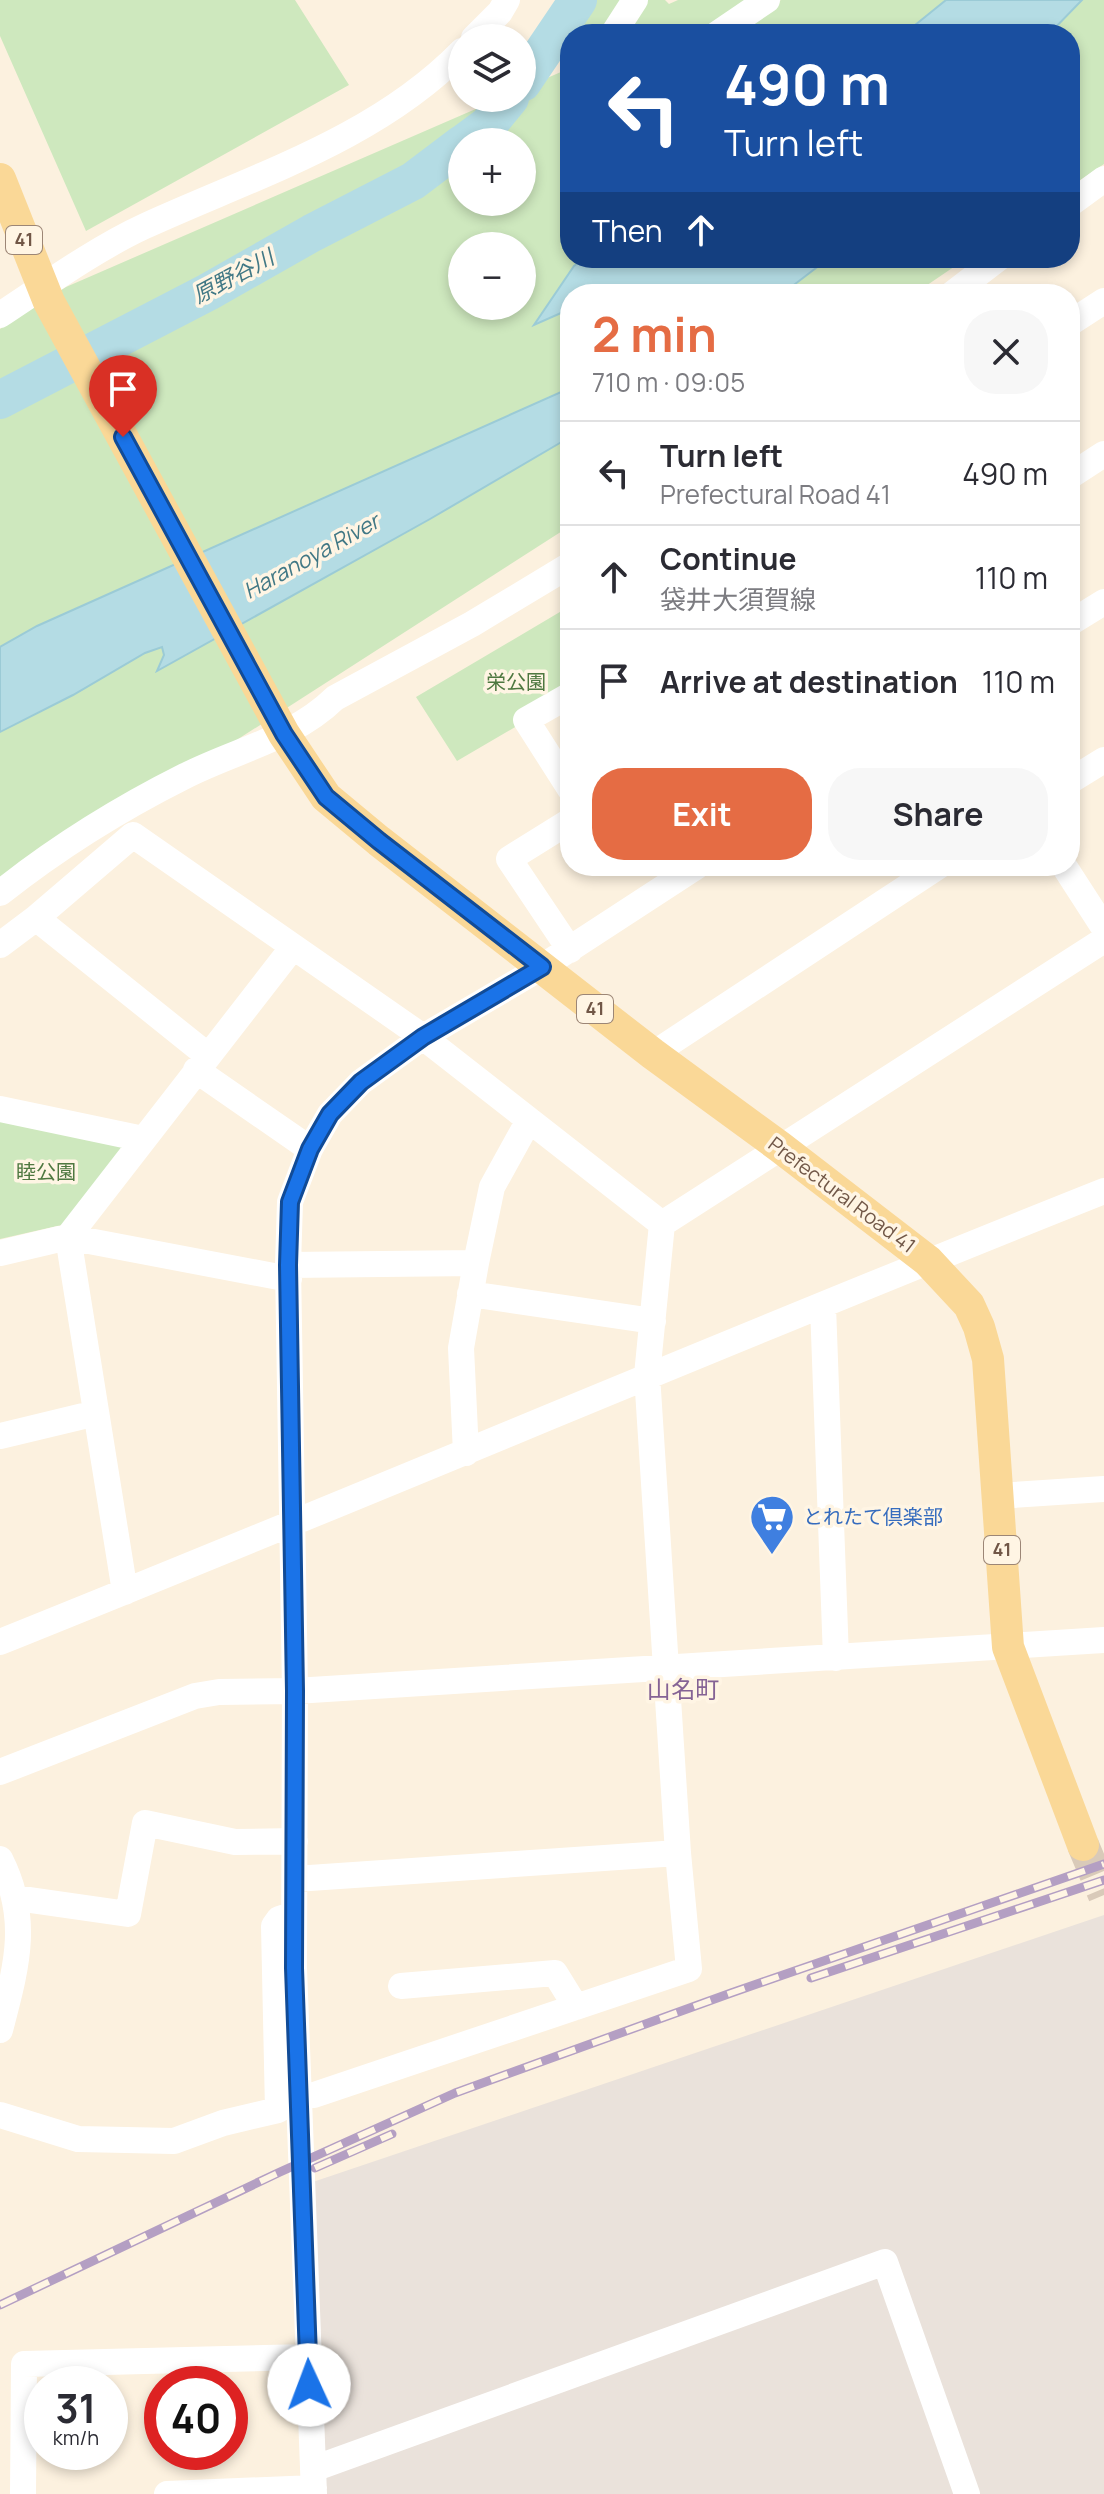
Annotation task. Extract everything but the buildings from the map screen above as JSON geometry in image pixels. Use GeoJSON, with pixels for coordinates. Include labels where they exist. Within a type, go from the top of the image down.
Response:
{"type":"FeatureCollection","features":[{"type":"Feature","properties":{"kind":"main road","name":"41"},"geometry":{"type":"LineString","coordinates":[[0,179],[46,294],[284,734]]}},
{"type":"Feature","properties":{"kind":"main road","name":"Prefectural Road 41"},"geometry":{"type":"LineString","coordinates":[[284,734],[326,797],[653,1054],[928,1261],[969,1305],[988,1359],[1008,1647],[1083,1845]]}},
{"type":"Feature","properties":{"kind":"street"},"geometry":{"type":"LineString","coordinates":[[488,24],[507,0]]}},
{"type":"Feature","properties":{"kind":"street"},"geometry":{"type":"LineString","coordinates":[[619,24],[635,0]]}},
{"type":"Feature","properties":{"kind":"street"},"geometry":{"type":"LineString","coordinates":[[732,24],[767,0]]}},
{"type":"Feature","properties":{"kind":"street"},"geometry":{"type":"LineString","coordinates":[[0,315],[46,294],[141,228],[359,130],[433,79],[448,65]]}},
{"type":"Feature","properties":{"kind":"street"},"geometry":{"type":"LineString","coordinates":[[1080,197],[1104,179]]}},
{"type":"Feature","properties":{"kind":"street"},"geometry":{"type":"LineString","coordinates":[[965,284],[986,268]]}},
{"type":"Feature","properties":{"kind":"street"},"geometry":{"type":"LineString","coordinates":[[1080,317],[1104,301]]}},
{"type":"Feature","properties":{"kind":"street"},"geometry":{"type":"LineString","coordinates":[[1080,470],[1104,454]]}},
{"type":"Feature","properties":{"kind":"street"},"geometry":{"type":"LineString","coordinates":[[2,893],[35,866],[117,812],[188,774],[284,734],[317,715],[335,698],[472,624],[560,571]]}},
{"type":"Feature","properties":{"kind":"street"},"geometry":{"type":"LineString","coordinates":[[472,624],[532,607],[560,592]]}},
{"type":"Feature","properties":{"kind":"street"},"geometry":{"type":"LineString","coordinates":[[1080,617],[1104,602]]}},
{"type":"Feature","properties":{"kind":"street"},"geometry":{"type":"LineString","coordinates":[[560,701],[526,720],[560,773]]}},
{"type":"Feature","properties":{"kind":"street"},"geometry":{"type":"LineString","coordinates":[[1080,775],[1104,760]]}},
{"type":"Feature","properties":{"kind":"street"},"geometry":{"type":"LineString","coordinates":[[560,827],[509,859],[570,950]]}},
{"type":"Feature","properties":{"kind":"street"},"geometry":{"type":"LineString","coordinates":[[0,945],[133,835],[423,1037],[662,1224]]}},
{"type":"Feature","properties":{"kind":"street"},"geometry":{"type":"LineString","coordinates":[[314,2484],[297,2073],[294,1914],[290,1202],[310,1149],[330,1114],[361,1082],[423,1037],[570,950],[682,876]]}},
{"type":"Feature","properties":{"kind":"street"},"geometry":{"type":"LineString","coordinates":[[653,1054],[924,876]]}},
{"type":"Feature","properties":{"kind":"street"},"geometry":{"type":"LineString","coordinates":[[1070,876],[1104,928]]}},
{"type":"Feature","properties":{"kind":"street"},"geometry":{"type":"LineString","coordinates":[[36,918],[202,1062],[310,1149]]}},
{"type":"Feature","properties":{"kind":"street"},"geometry":{"type":"LineString","coordinates":[[662,1224],[1104,940]]}},
{"type":"Feature","properties":{"kind":"street"},"geometry":{"type":"LineString","coordinates":[[125,1592],[68,1237],[293,947]]}},
{"type":"Feature","properties":{"kind":"street"},"geometry":{"type":"LineString","coordinates":[[0,1109],[143,1139]]}},
{"type":"Feature","properties":{"kind":"street"},"geometry":{"type":"LineString","coordinates":[[466,1453],[461,1348],[470,1294],[492,1187],[529,1120]]}},
{"type":"Feature","properties":{"kind":"street"},"geometry":{"type":"LineString","coordinates":[[0,1642],[466,1453],[647,1375],[1104,1191]]}},
{"type":"Feature","properties":{"kind":"street"},"geometry":{"type":"LineString","coordinates":[[314,2095],[689,1969],[678,1853],[647,1375],[662,1224]]}},
{"type":"Feature","properties":{"kind":"street"},"geometry":{"type":"LineString","coordinates":[[0,1253],[68,1237],[288,1272],[476,1263]]}},
{"type":"Feature","properties":{"kind":"street"},"geometry":{"type":"LineString","coordinates":[[470,1294],[653,1321]]}},
{"type":"Feature","properties":{"kind":"street"},"geometry":{"type":"LineString","coordinates":[[823,1306],[836,1658]]}},
{"type":"Feature","properties":{"kind":"street"},"geometry":{"type":"LineString","coordinates":[[0,1436],[96,1413]]}},
{"type":"Feature","properties":{"kind":"street"},"geometry":{"type":"LineString","coordinates":[[998,1496],[1104,1489]]}},
{"type":"Feature","properties":{"kind":"street"},"geometry":{"type":"LineString","coordinates":[[0,1772],[195,1696],[219,1692],[295,1691],[1104,1640]]}},
{"type":"Feature","properties":{"kind":"street"},"geometry":{"type":"LineString","coordinates":[[12,1908],[128,1914],[145,1823],[235,1842],[295,1841]]}},
{"type":"Feature","properties":{"kind":"street"},"geometry":{"type":"LineString","coordinates":[[295,1879],[678,1853]]}},
{"type":"Feature","properties":{"kind":"street"},"geometry":{"type":"LineString","coordinates":[[0,1859],[12,1882],[17,1949],[0,2030]]}},
{"type":"Feature","properties":{"kind":"street"},"geometry":{"type":"LineString","coordinates":[[0,2115],[78,2139],[174,2141],[223,2123],[278,2110],[274,1926],[279,1919],[294,1914]]}},
{"type":"Feature","properties":{"kind":"street"},"geometry":{"type":"LineString","coordinates":[[401,1986],[555,1973],[576,2007]]}},
{"type":"Feature","properties":{"kind":"street"},"geometry":{"type":"LineString","coordinates":[[167,2494],[314,2484],[885,2262],[967,2494]]}},
{"type":"Feature","properties":{"kind":"street"},"geometry":{"type":"LineString","coordinates":[[23,2494],[24,2364],[308,2357]]}},
{"type":"Feature","properties":{"kind":"shaded area"},"geometry":{"type":"Polygon","coordinates":[[[1104,1915],[1104,2494],[326,2494],[301,2186],[1104,1915]]]}},
{"type":"Feature","properties":{"kind":"green space"},"geometry":{"type":"Polygon","coordinates":[[[0,0],[295,0],[349,85],[86,231],[0,36],[0,0]]]}},
{"type":"Feature","properties":{"kind":"green space"},"geometry":{"type":"Polygon","coordinates":[[[578,0],[665,0],[669,4],[678,0],[752,0],[712,24],[576,24],[578,0]]]}},
{"type":"Feature","properties":{"kind":"green space"},"geometry":{"type":"Polygon","coordinates":[[[781,0],[1104,0],[1104,164],[1080,180],[1080,24],[746,24],[781,0]]]}},
{"type":"Feature","properties":{"kind":"green space"},"geometry":{"type":"Polygon","coordinates":[[[560,72],[560,268],[952,268],[929,284],[560,284],[560,532],[0,892],[0,329],[66,287],[469,112],[536,112],[536,83],[560,72]]]}},
{"type":"Feature","properties":{"kind":"green space","name":"栄公園"},"geometry":{"type":"Polygon","coordinates":[[[560,612],[560,701],[457,761],[416,697],[560,612]]]}},
{"type":"Feature","properties":{"kind":"green space","name":"睦公園"},"geometry":{"type":"Polygon","coordinates":[[[0,1115],[118,1141],[122,1148],[66,1224],[0,1239],[0,1115]]]}},
{"type":"Feature","properties":{"kind":"water"},"geometry":{"type":"Polygon","coordinates":[[[946,0],[1082,0],[1059,24],[916,24],[946,0]]]}},
{"type":"Feature","properties":{"kind":"water"},"geometry":{"type":"Polygon","coordinates":[[[573,268],[816,268],[795,284],[562,284],[573,268]]]}},
{"type":"Feature","properties":{"kind":"water"},"geometry":{"type":"Polygon","coordinates":[[[560,287],[560,313],[534,325],[560,287]]]}},
{"type":"Feature","properties":{"kind":"water","name":"Haranoya River"},"geometry":{"type":"Polygon","coordinates":[[[560,392],[560,443],[157,671],[164,655],[162,647],[145,653],[73,695],[0,732],[0,647],[37,626],[560,392]]]}},
{"type":"Feature","properties":{"kind":"waterway","name":"原野谷川"},"geometry":{"type":"LineString","coordinates":[[562,24],[578,0]]}},
{"type":"Feature","properties":{"kind":"waterway","name":"原野谷川"},"geometry":{"type":"LineString","coordinates":[[536,62],[560,27]]}},
{"type":"Feature","properties":{"kind":"waterway","name":"原野谷川"},"geometry":{"type":"LineString","coordinates":[[484,128],[499,112]]}},
{"type":"Feature","properties":{"kind":"waterway","name":"原野谷川"},"geometry":{"type":"LineString","coordinates":[[0,400],[413,181],[448,155]]}},
{"type":"Feature","properties":{"kind":"tunnel"},"geometry":{"type":"LineString","coordinates":[[1083,1845],[1104,1895]]}},
{"type":"Feature","properties":{"kind":"railway"},"geometry":{"type":"LineString","coordinates":[[0,2305],[455,2093],[731,1993],[1104,1864]]}},
{"type":"Feature","properties":{"kind":"railway"},"geometry":{"type":"LineString","coordinates":[[811,1978],[1104,1880]]}},
{"type":"Feature","properties":{"kind":"railway"},"geometry":{"type":"LineString","coordinates":[[315,2168],[392,2134]]}},
{"type":"Feature","properties":{"kind":"place","name":"とれたて倶楽部"},"geometry":{"type":"Point","coordinates":[772,1556]}},
{"type":"Feature","properties":{"kind":"district","name":"山名町"},"geometry":{"type":"Point","coordinates":[683,1690]}},
{"type":"Feature","properties":{"kind":"route"},"geometry":{"type":"LineString","coordinates":[[123,437],[284,734],[326,797],[542,967],[423,1037],[361,1082],[330,1114],[310,1149],[290,1202],[288,1265],[295,1691],[294,1968],[309,2385]]}}]}
